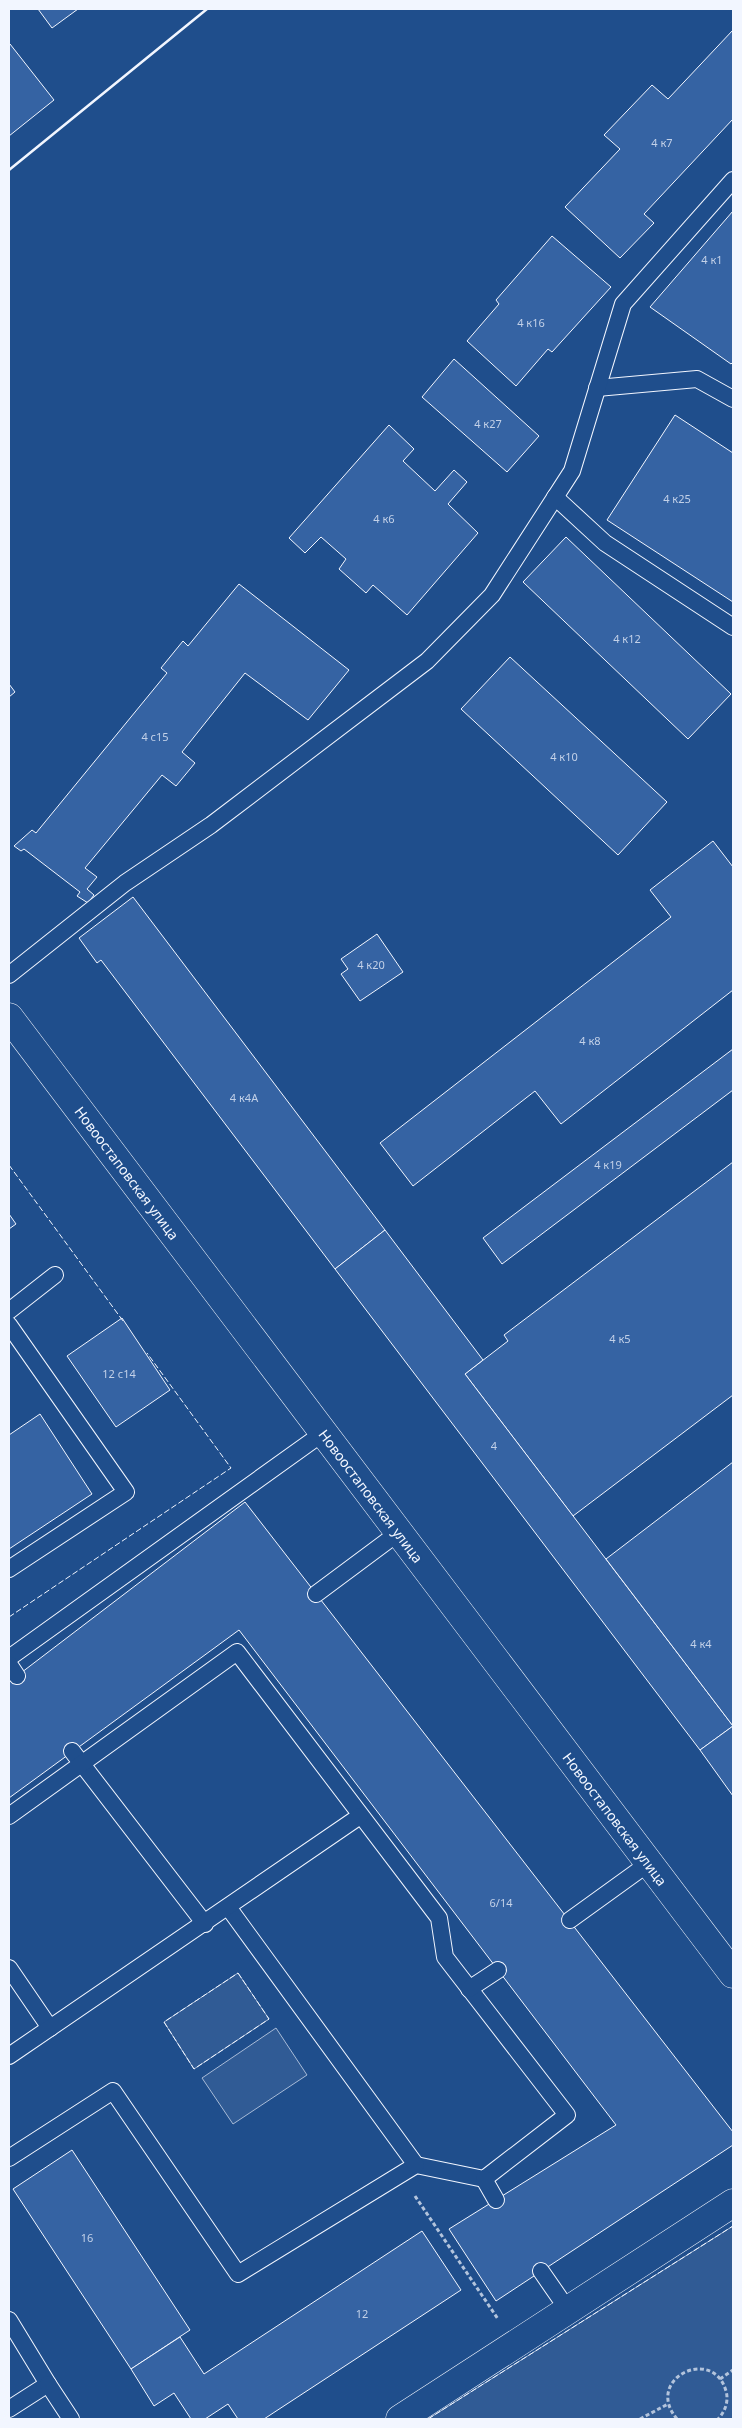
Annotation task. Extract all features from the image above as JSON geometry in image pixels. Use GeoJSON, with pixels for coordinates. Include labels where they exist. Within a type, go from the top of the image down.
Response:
{"type":"FeatureCollection","features":[{"type":"Feature","properties":{"kind":"main road","name":"Новоостаповская улица"},"geometry":{"type":"LineString","coordinates":[[9,1017],[733,1974]]}},
{"type":"Feature","properties":{"kind":"main road"},"geometry":{"type":"LineString","coordinates":[[400,2419],[733,2203]]}},
{"type":"Feature","properties":{"kind":"lane"},"geometry":{"type":"LineString","coordinates":[[9,976],[125,883],[210,825],[426,661],[492,595],[572,471],[623,304],[733,180]]}},
{"type":"Feature","properties":{"kind":"lane"},"geometry":{"type":"LineString","coordinates":[[597,388],[697,379],[733,399]]}},
{"type":"Feature","properties":{"kind":"lane"},"geometry":{"type":"LineString","coordinates":[[555,497],[605,543],[733,627]]}},
{"type":"Feature","properties":{"kind":"lane"},"geometry":{"type":"LineString","coordinates":[[9,1311],[55,1275]]}},
{"type":"Feature","properties":{"kind":"lane"},"geometry":{"type":"LineString","coordinates":[[9,1325],[126,1492],[9,1569]]}},
{"type":"Feature","properties":{"kind":"lane"},"geometry":{"type":"LineString","coordinates":[[9,1658],[323,1433]]}},
{"type":"Feature","properties":{"kind":"lane"},"geometry":{"type":"LineString","coordinates":[[316,1594],[398,1533]]}},
{"type":"Feature","properties":{"kind":"lane"},"geometry":{"type":"LineString","coordinates":[[9,1816],[77,1757],[237,1652],[439,1918],[445,1957],[567,2115],[484,2179]]}},
{"type":"Feature","properties":{"kind":"lane"},"geometry":{"type":"LineString","coordinates":[[77,1757],[205,1924]]}},
{"type":"Feature","properties":{"kind":"lane"},"geometry":{"type":"LineString","coordinates":[[9,2056],[205,1924],[360,1816]]}},
{"type":"Feature","properties":{"kind":"lane"},"geometry":{"type":"LineString","coordinates":[[570,1920],[649,1863]]}},
{"type":"Feature","properties":{"kind":"lane"},"geometry":{"type":"LineString","coordinates":[[228,1907],[416,2165]]}},
{"type":"Feature","properties":{"kind":"lane"},"geometry":{"type":"LineString","coordinates":[[9,1968],[50,2028]]}},
{"type":"Feature","properties":{"kind":"lane"},"geometry":{"type":"LineString","coordinates":[[469,1989],[498,1970]]}},
{"type":"Feature","properties":{"kind":"lane"},"geometry":{"type":"LineString","coordinates":[[9,2158],[113,2091],[238,2274],[416,2165],[484,2179],[496,2200]]}},
{"type":"Feature","properties":{"kind":"lane"},"geometry":{"type":"LineString","coordinates":[[542,2271],[568,2310]]}},
{"type":"Feature","properties":{"kind":"lane"},"geometry":{"type":"LineString","coordinates":[[9,2320],[71,2419]]}},
{"type":"Feature","properties":{"kind":"lane"},"geometry":{"type":"LineString","coordinates":[[9,2409],[48,2384]]}},
{"type":"Feature","properties":{"kind":"path"},"geometry":{"type":"LineString","coordinates":[[400,2174],[515,2344]]}},
{"type":"Feature","properties":{"kind":"path"},"geometry":{"type":"LineString","coordinates":[[678,2419],[668,2404],[670,2387],[681,2374],[697,2368],[706,2370],[720,2379],[727,2394],[727,2402],[718,2419]]}},
{"type":"Feature","properties":{"kind":"path"},"geometry":{"type":"LineString","coordinates":[[720,2379],[733,2370]]}},
{"type":"Feature","properties":{"kind":"path"},"geometry":{"type":"LineString","coordinates":[[640,2419],[668,2404]]}},
{"type":"Feature","properties":{"kind":"shaded area"},"geometry":{"type":"Polygon","coordinates":[[[238,1973],[269,2019],[194,2069],[164,2022],[238,1973]]]}},
{"type":"Feature","properties":{"kind":"shaded area"},"geometry":{"type":"Polygon","coordinates":[[[276,2028],[307,2075],[233,2124],[202,2078],[276,2028]]]}},
{"type":"Feature","properties":{"kind":"shaded area"},"geometry":{"type":"Polygon","coordinates":[[[733,2226],[733,2419],[428,2419],[733,2226]]]}},
{"type":"Feature","properties":{"kind":"building"},"geometry":{"type":"Polygon","coordinates":[[[38,9],[78,9],[52,28],[38,9]]]}},
{"type":"Feature","properties":{"kind":"building"},"geometry":{"type":"Polygon","coordinates":[[[733,30],[733,119],[644,214],[654,223],[620,258],[565,207],[620,149],[604,135],[652,85],[668,99],[733,30]]]}},
{"type":"Feature","properties":{"kind":"building"},"geometry":{"type":"Polygon","coordinates":[[[10,44],[54,100],[9,136],[9,46],[10,44]]]}},
{"type":"Feature","properties":{"kind":"building"},"geometry":{"type":"Polygon","coordinates":[[[733,211],[733,362],[731,364],[650,307],[733,211]]]}},
{"type":"Feature","properties":{"kind":"building"},"geometry":{"type":"Polygon","coordinates":[[[552,236],[611,287],[552,352],[548,349],[516,386],[467,341],[499,304],[496,300],[552,236]]]}},
{"type":"Feature","properties":{"kind":"building"},"geometry":{"type":"Polygon","coordinates":[[[454,359],[539,436],[507,472],[422,397],[454,359]]]}},
{"type":"Feature","properties":{"kind":"building"},"geometry":{"type":"Polygon","coordinates":[[[675,415],[733,453],[733,602],[607,520],[675,415]]]}},
{"type":"Feature","properties":{"kind":"building"},"geometry":{"type":"Polygon","coordinates":[[[389,425],[414,449],[403,461],[435,491],[454,470],[467,482],[448,504],[478,533],[407,615],[373,585],[366,593],[339,569],[346,559],[321,537],[305,553],[289,538],[389,425]]]}},
{"type":"Feature","properties":{"kind":"building"},"geometry":{"type":"Polygon","coordinates":[[[566,537],[731,694],[688,739],[523,582],[566,537]]]}},
{"type":"Feature","properties":{"kind":"building"},"geometry":{"type":"Polygon","coordinates":[[[239,584],[349,670],[308,720],[245,673],[182,752],[195,763],[176,786],[162,775],[85,868],[97,877],[87,889],[94,895],[88,903],[77,896],[80,892],[24,849],[21,851],[14,846],[32,830],[36,833],[167,673],[161,668],[183,641],[188,646],[239,584]]]}},
{"type":"Feature","properties":{"kind":"building"},"geometry":{"type":"Polygon","coordinates":[[[510,657],[667,802],[618,855],[461,709],[510,657]]]}},
{"type":"Feature","properties":{"kind":"building"},"geometry":{"type":"Polygon","coordinates":[[[9,684],[15,692],[9,697],[9,684]]]}},
{"type":"Feature","properties":{"kind":"building"},"geometry":{"type":"Polygon","coordinates":[[[713,841],[733,867],[733,990],[561,1124],[535,1091],[413,1186],[380,1143],[671,917],[650,890],[713,841]]]}},
{"type":"Feature","properties":{"kind":"building"},"geometry":{"type":"Polygon","coordinates":[[[133,897],[385,1230],[335,1269],[101,960],[97,963],[79,938],[133,897]]]}},
{"type":"Feature","properties":{"kind":"building"},"geometry":{"type":"Polygon","coordinates":[[[377,934],[403,972],[360,1001],[341,974],[348,969],[341,959],[377,934]]]}},
{"type":"Feature","properties":{"kind":"building"},"geometry":{"type":"Polygon","coordinates":[[[733,1049],[733,1090],[502,1264],[483,1238],[733,1049]]]}},
{"type":"Feature","properties":{"kind":"building"},"geometry":{"type":"Polygon","coordinates":[[[733,1162],[733,1395],[573,1516],[465,1374],[508,1341],[504,1335],[733,1162]]]}},
{"type":"Feature","properties":{"kind":"building"},"geometry":{"type":"Polygon","coordinates":[[[9,1214],[16,1224],[9,1229],[9,1214]]]}},
{"type":"Feature","properties":{"kind":"building"},"geometry":{"type":"Polygon","coordinates":[[[385,1230],[483,1360],[465,1374],[733,1726],[700,1750],[335,1269],[385,1230]]]}},
{"type":"Feature","properties":{"kind":"building"},"geometry":{"type":"Polygon","coordinates":[[[122,1318],[170,1390],[116,1427],[67,1356],[122,1318]]]}},
{"type":"Feature","properties":{"kind":"building"},"geometry":{"type":"Polygon","coordinates":[[[40,1414],[92,1494],[9,1549],[9,1435],[40,1414]]]}},
{"type":"Feature","properties":{"kind":"building"},"geometry":{"type":"Polygon","coordinates":[[[733,1462],[733,1726],[606,1559],[733,1462]]]}},
{"type":"Feature","properties":{"kind":"building"},"geometry":{"type":"Polygon","coordinates":[[[245,1502],[733,2132],[733,2145],[496,2301],[449,2229],[616,2125],[239,1630],[9,1798],[9,1682],[245,1502]]]}},
{"type":"Feature","properties":{"kind":"building"},"geometry":{"type":"Polygon","coordinates":[[[733,1726],[733,1796],[700,1750],[733,1726]]]}},
{"type":"Feature","properties":{"kind":"building"},"geometry":{"type":"Polygon","coordinates":[[[72,2150],[190,2330],[131,2369],[13,2189],[72,2150]]]}},
{"type":"Feature","properties":{"kind":"building"},"geometry":{"type":"Polygon","coordinates":[[[422,2231],[461,2290],[264,2419],[238,2419],[228,2404],[205,2419],[191,2419],[174,2393],[154,2406],[131,2369],[180,2337],[204,2374],[422,2231]]]}},
{"type":"Feature","properties":{"kind":"fence"},"geometry":{"type":"LineString","coordinates":[[9,1165],[123,1321]]}},
{"type":"Feature","properties":{"kind":"fence"},"geometry":{"type":"LineString","coordinates":[[9,1617],[231,1468],[147,1353]]}},
{"type":"Feature","properties":{"kind":"fence"},"geometry":{"type":"LineString","coordinates":[[238,1973],[269,2019],[194,2069],[164,2022],[238,1973]]}},
{"type":"Feature","properties":{"kind":"fence"},"geometry":{"type":"LineString","coordinates":[[428,2419],[733,2226]]}},
{"type":"Feature","properties":{"kind":"wall"},"geometry":{"type":"LineString","coordinates":[[9,170],[207,9]]}}]}
